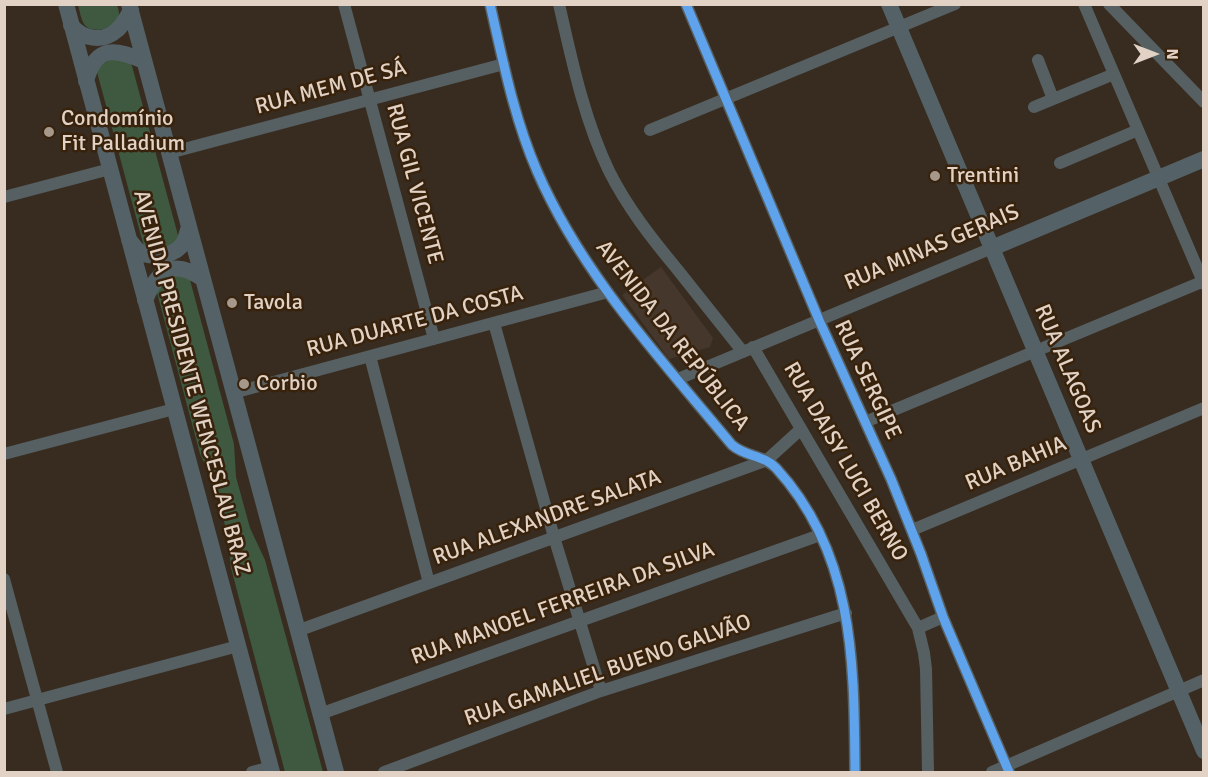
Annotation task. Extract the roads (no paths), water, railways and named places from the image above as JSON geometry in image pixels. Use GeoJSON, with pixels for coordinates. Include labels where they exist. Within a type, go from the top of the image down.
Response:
{"type":"FeatureCollection","features":[{"type":"Feature","properties":{"kind":"main road","name":"AVENIDA PRESIDENTE WENCESLAU BRAZ"},"geometry":{"type":"LineString","coordinates":[[66,4],[272,770]]}},
{"type":"Feature","properties":{"kind":"main road","name":"RUA ALAGOAS"},"geometry":{"type":"LineString","coordinates":[[889,4],[1203,751]]}},
{"type":"Feature","properties":{"kind":"main road","name":"AVENIDA PRESIDENTE WENCESLAU BRAZ"},"geometry":{"type":"LineString","coordinates":[[130,7],[336,772]]}},
{"type":"Feature","properties":{"kind":"main road"},"geometry":{"type":"LineString","coordinates":[[71,25],[78,33],[90,38],[103,38],[116,32],[130,7]]}},
{"type":"Feature","properties":{"kind":"main road"},"geometry":{"type":"LineString","coordinates":[[86,81],[90,68],[98,58],[107,53],[119,51],[144,61]]}},
{"type":"Feature","properties":{"kind":"main road","name":"RUA MINAS GERAIS"},"geometry":{"type":"LineString","coordinates":[[992,248],[1203,159]]}},
{"type":"Feature","properties":{"kind":"main road"},"geometry":{"type":"LineString","coordinates":[[129,239],[139,251],[151,256],[164,255],[175,251],[184,243],[189,228]]}},
{"type":"Feature","properties":{"kind":"main road"},"geometry":{"type":"LineString","coordinates":[[145,300],[158,276],[169,271],[180,268],[191,271],[203,279]]}},
{"type":"Feature","properties":{"kind":"street","name":"RUA GIL VICENTE"},"geometry":{"type":"LineString","coordinates":[[344,4],[434,339]]}},
{"type":"Feature","properties":{"kind":"street","name":"AVENIDA DA REPÚBLICA"},"geometry":{"type":"LineString","coordinates":[[490,4],[520,127],[544,187],[574,242],[608,292],[740,451],[767,460]]}},
{"type":"Feature","properties":{"kind":"street","name":"RUA DAISY LUCI BERNO"},"geometry":{"type":"LineString","coordinates":[[559,4],[592,128],[610,172],[625,199],[657,245],[748,350],[801,429],[918,628],[926,669],[928,772]]}},
{"type":"Feature","properties":{"kind":"street","name":"RUA SERGIPE"},"geometry":{"type":"LineString","coordinates":[[686,4],[819,320],[912,531],[943,617],[1007,770]]}},
{"type":"Feature","properties":{"kind":"street"},"geometry":{"type":"LineString","coordinates":[[650,130],[955,4]]}},
{"type":"Feature","properties":{"kind":"street"},"geometry":{"type":"LineString","coordinates":[[865,422],[1203,282],[1084,4]]}},
{"type":"Feature","properties":{"kind":"street"},"geometry":{"type":"LineString","coordinates":[[1109,4],[1203,102]]}},
{"type":"Feature","properties":{"kind":"street"},"geometry":{"type":"LineString","coordinates":[[1038,60],[1053,99]]}},
{"type":"Feature","properties":{"kind":"street","name":"RUA MEM DE SÁ"},"geometry":{"type":"LineString","coordinates":[[169,153],[504,64]]}},
{"type":"Feature","properties":{"kind":"street"},"geometry":{"type":"LineString","coordinates":[[1034,107],[1114,74]]}},
{"type":"Feature","properties":{"kind":"street"},"geometry":{"type":"LineString","coordinates":[[1060,163],[1138,130]]}},
{"type":"Feature","properties":{"kind":"street"},"geometry":{"type":"LineString","coordinates":[[4,197],[110,169]]}},
{"type":"Feature","properties":{"kind":"street","name":"RUA MINAS GERAIS"},"geometry":{"type":"LineString","coordinates":[[678,379],[992,248]]}},
{"type":"Feature","properties":{"kind":"street","name":"RUA DUARTE DA COSTA"},"geometry":{"type":"LineString","coordinates":[[234,393],[608,292]]}},
{"type":"Feature","properties":{"kind":"street"},"geometry":{"type":"LineString","coordinates":[[494,323],[554,537],[601,692]]}},
{"type":"Feature","properties":{"kind":"street"},"geometry":{"type":"LineString","coordinates":[[370,356],[429,583]]}},
{"type":"Feature","properties":{"kind":"street","name":"RUA BAHIA"},"geometry":{"type":"LineString","coordinates":[[912,531],[1203,408]]}},
{"type":"Feature","properties":{"kind":"street"},"geometry":{"type":"LineString","coordinates":[[4,454],[174,409]]}},
{"type":"Feature","properties":{"kind":"street","name":"RUA ALEXANDRE SALATA"},"geometry":{"type":"LineString","coordinates":[[297,631],[767,460],[801,429]]}},
{"type":"Feature","properties":{"kind":"street"},"geometry":{"type":"LineString","coordinates":[[767,460],[800,500],[820,535],[835,571],[846,613],[852,659],[855,772]]}},
{"type":"Feature","properties":{"kind":"street","name":"RUA MANOEL FERREIRA DA SILVA"},"geometry":{"type":"LineString","coordinates":[[320,714],[820,535]]}},
{"type":"Feature","properties":{"kind":"street"},"geometry":{"type":"LineString","coordinates":[[4,579],[57,772]]}},
{"type":"Feature","properties":{"kind":"street","name":"RUA GAMALIEL BUENO GALVÃO"},"geometry":{"type":"LineString","coordinates":[[384,772],[601,692],[846,613]]}},
{"type":"Feature","properties":{"kind":"street"},"geometry":{"type":"LineString","coordinates":[[918,628],[943,617]]}},
{"type":"Feature","properties":{"kind":"street"},"geometry":{"type":"LineString","coordinates":[[4,709],[238,646]]}},
{"type":"Feature","properties":{"kind":"street"},"geometry":{"type":"LineString","coordinates":[[992,772],[1007,770],[1203,680]]}},
{"type":"Feature","properties":{"kind":"street"},"geometry":{"type":"LineString","coordinates":[[252,772],[272,770]]}},
{"type":"Feature","properties":{"kind":"place","name":"Condomínio Fit Palladium"},"geometry":{"type":"Point","coordinates":[49,132]}},
{"type":"Feature","properties":{"kind":"place","name":"Trentini"},"geometry":{"type":"Point","coordinates":[935,176]}},
{"type":"Feature","properties":{"kind":"place","name":"Tavola"},"geometry":{"type":"Point","coordinates":[232,303]}},
{"type":"Feature","properties":{"kind":"place","name":"Corbio"},"geometry":{"type":"Point","coordinates":[244,384]}}]}
